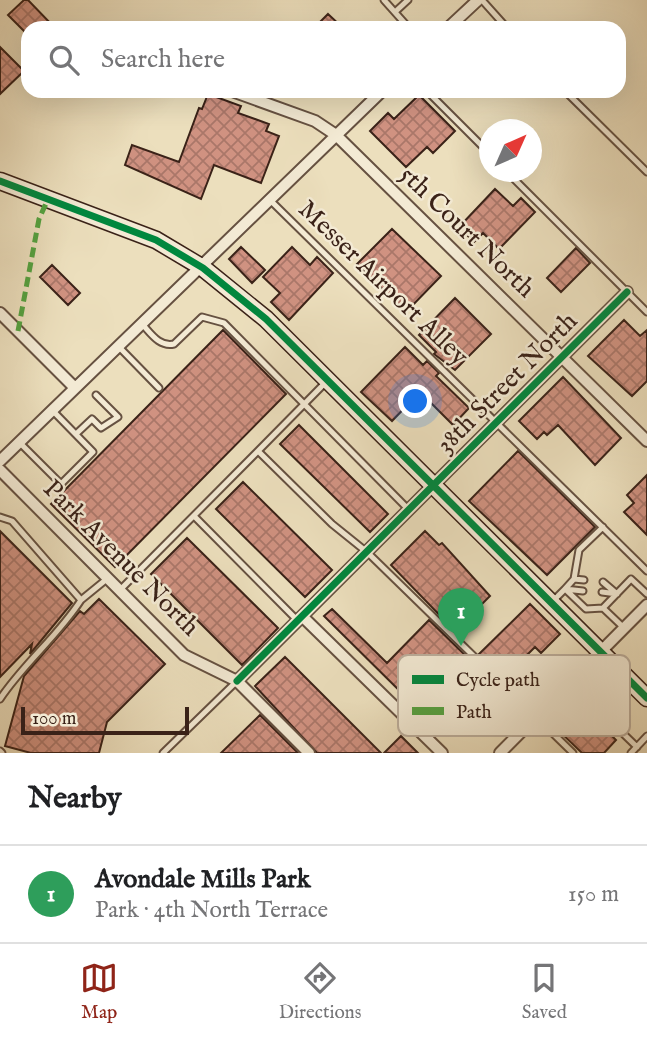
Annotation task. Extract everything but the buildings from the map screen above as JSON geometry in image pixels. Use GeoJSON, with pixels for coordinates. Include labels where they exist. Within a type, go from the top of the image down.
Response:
{"type":"FeatureCollection","features":[{"type":"Feature","properties":{"kind":"main road"},"geometry":{"type":"LineString","coordinates":[[0,181],[156,240],[203,268],[266,319],[604,655]]}},
{"type":"Feature","properties":{"kind":"main road"},"geometry":{"type":"LineString","coordinates":[[630,681],[647,698]]}},
{"type":"Feature","properties":{"kind":"street"},"geometry":{"type":"LineString","coordinates":[[456,21],[480,0]]}},
{"type":"Feature","properties":{"kind":"street","name":"5th Court North"},"geometry":{"type":"LineString","coordinates":[[251,98],[315,121],[336,135],[647,441]]}},
{"type":"Feature","properties":{"kind":"street"},"geometry":{"type":"LineString","coordinates":[[0,461],[203,268],[375,98]]}},
{"type":"Feature","properties":{"kind":"street","name":"38th Street North"},"geometry":{"type":"LineString","coordinates":[[237,681],[302,620],[627,292]]}},
{"type":"Feature","properties":{"kind":"street"},"geometry":{"type":"LineString","coordinates":[[0,313],[75,388]]}},
{"type":"Feature","properties":{"kind":"street","name":"Park Avenue North"},"geometry":{"type":"LineString","coordinates":[[0,470],[184,655],[237,681],[309,753]]}},
{"type":"Feature","properties":{"kind":"street"},"geometry":{"type":"LineString","coordinates":[[598,655],[647,605]]}},
{"type":"Feature","properties":{"kind":"street"},"geometry":{"type":"LineString","coordinates":[[302,620],[398,711]]}},
{"type":"Feature","properties":{"kind":"street"},"geometry":{"type":"LineString","coordinates":[[424,736],[442,753]]}},
{"type":"Feature","properties":{"kind":"street"},"geometry":{"type":"LineString","coordinates":[[500,753],[517,736]]}},
{"type":"Feature","properties":{"kind":"lane"},"geometry":{"type":"LineString","coordinates":[[384,0],[403,21]]}},
{"type":"Feature","properties":{"kind":"lane"},"geometry":{"type":"LineString","coordinates":[[395,12],[408,0]]}},
{"type":"Feature","properties":{"kind":"lane"},"geometry":{"type":"LineString","coordinates":[[480,0],[500,21]]}},
{"type":"Feature","properties":{"kind":"lane"},"geometry":{"type":"LineString","coordinates":[[434,98],[479,144]]}},
{"type":"Feature","properties":{"kind":"lane"},"geometry":{"type":"LineString","coordinates":[[572,98],[647,172]]}},
{"type":"Feature","properties":{"kind":"lane"},"geometry":{"type":"LineString","coordinates":[[517,182],[647,312]]}},
{"type":"Feature","properties":{"kind":"lane","name":"Messer Airport Alley"},"geometry":{"type":"LineString","coordinates":[[271,201],[647,570]]}},
{"type":"Feature","properties":{"kind":"lane"},"geometry":{"type":"LineString","coordinates":[[143,325],[161,344],[168,345],[174,344],[202,317],[224,324],[410,511]]}},
{"type":"Feature","properties":{"kind":"lane"},"geometry":{"type":"LineString","coordinates":[[119,348],[159,388]]}},
{"type":"Feature","properties":{"kind":"lane"},"geometry":{"type":"LineString","coordinates":[[120,590],[328,381]]}},
{"type":"Feature","properties":{"kind":"lane"},"geometry":{"type":"LineString","coordinates":[[76,434],[92,419],[101,428],[118,417],[96,395]]}},
{"type":"Feature","properties":{"kind":"lane"},"geometry":{"type":"LineString","coordinates":[[19,442],[61,484],[93,452],[52,410]]}},
{"type":"Feature","properties":{"kind":"lane"},"geometry":{"type":"LineString","coordinates":[[258,451],[472,655]]}},
{"type":"Feature","properties":{"kind":"lane"},"geometry":{"type":"LineString","coordinates":[[194,516],[302,620]]}},
{"type":"Feature","properties":{"kind":"lane"},"geometry":{"type":"LineString","coordinates":[[0,517],[12,521],[81,600]]}},
{"type":"Feature","properties":{"kind":"lane"},"geometry":{"type":"LineString","coordinates":[[551,603],[574,579],[579,550],[603,527]]}},
{"type":"Feature","properties":{"kind":"lane"},"geometry":{"type":"LineString","coordinates":[[0,699],[25,664],[71,616],[81,600],[108,578]]}},
{"type":"Feature","properties":{"kind":"lane"},"geometry":{"type":"LineString","coordinates":[[574,579],[583,580]]}},
{"type":"Feature","properties":{"kind":"lane"},"geometry":{"type":"LineString","coordinates":[[565,589],[586,609],[603,608],[631,579],[647,593]]}},
{"type":"Feature","properties":{"kind":"lane"},"geometry":{"type":"LineString","coordinates":[[603,582],[617,594]]}},
{"type":"Feature","properties":{"kind":"lane"},"geometry":{"type":"LineString","coordinates":[[565,589],[583,591]]}},
{"type":"Feature","properties":{"kind":"lane"},"geometry":{"type":"LineString","coordinates":[[602,593],[617,594]]}},
{"type":"Feature","properties":{"kind":"lane"},"geometry":{"type":"LineString","coordinates":[[603,608],[624,628]]}},
{"type":"Feature","properties":{"kind":"lane"},"geometry":{"type":"LineString","coordinates":[[163,753],[237,681]]}},
{"type":"Feature","properties":{"kind":"lane"},"geometry":{"type":"LineString","coordinates":[[556,736],[573,753]]}},
{"type":"Feature","properties":{"kind":"lane"},"geometry":{"type":"LineString","coordinates":[[626,736],[637,747]]}},
{"type":"Feature","properties":{"kind":"lane"},"geometry":{"type":"LineString","coordinates":[[631,753],[647,736]]}},
{"type":"Feature","properties":{"kind":"marked path"},"geometry":{"type":"LineString","coordinates":[[18,331],[39,219],[48,199]]}},
{"type":"Feature","properties":{"kind":"cycle path"},"geometry":{"type":"LineString","coordinates":[[0,181],[156,240],[203,268],[266,319],[604,655]]}},
{"type":"Feature","properties":{"kind":"cycle path"},"geometry":{"type":"LineString","coordinates":[[237,681],[627,292]]}},
{"type":"Feature","properties":{"kind":"cycle path"},"geometry":{"type":"LineString","coordinates":[[630,681],[647,698]]}},
{"type":"Feature","properties":{"kind":"place","name":"Avondale Mills Park"},"geometry":{"type":"Point","coordinates":[461,646]}}]}
